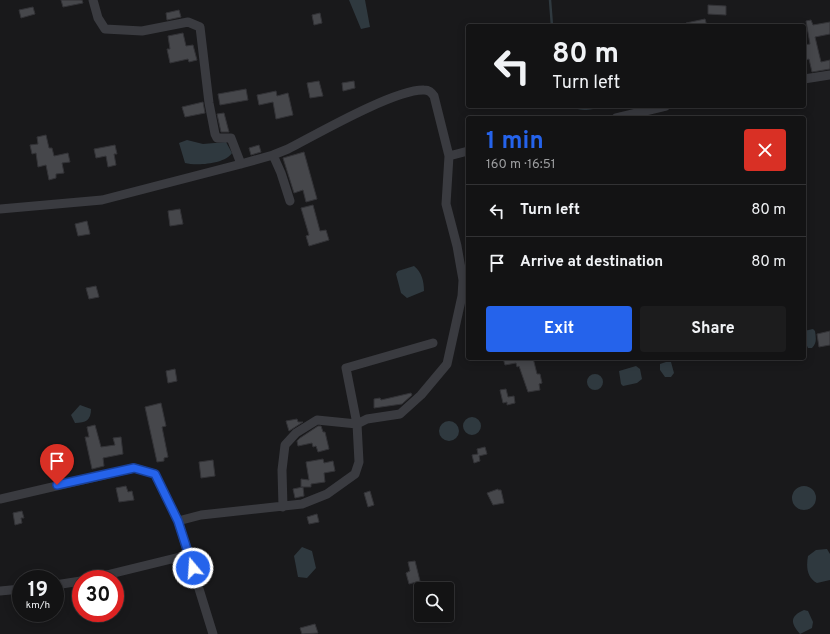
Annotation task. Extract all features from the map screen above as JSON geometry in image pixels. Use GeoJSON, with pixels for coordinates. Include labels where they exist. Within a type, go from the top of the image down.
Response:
{"type":"FeatureCollection","features":[{"type":"Feature","properties":{"kind":"street"},"geometry":{"type":"LineString","coordinates":[[93,0],[98,18],[105,29],[142,31],[188,22],[200,26],[209,103],[215,134],[217,138],[231,138],[241,164]]}},
{"type":"Feature","properties":{"kind":"street"},"geometry":{"type":"LineString","coordinates":[[806,79],[830,75]]}},
{"type":"Feature","properties":{"kind":"street"},"geometry":{"type":"LineString","coordinates":[[0,209],[102,200],[273,156],[392,97],[423,90],[429,91],[434,96],[449,156],[446,204],[457,246],[463,280],[462,296],[447,364],[421,395],[400,414],[367,420],[357,424],[317,420],[302,429],[285,445],[282,470],[284,507]]}},
{"type":"Feature","properties":{"kind":"street"},"geometry":{"type":"LineString","coordinates":[[624,116],[658,108]]}},
{"type":"Feature","properties":{"kind":"street"},"geometry":{"type":"LineString","coordinates":[[449,156],[466,152]]}},
{"type":"Feature","properties":{"kind":"street"},"geometry":{"type":"LineString","coordinates":[[273,156],[281,173],[290,202]]}},
{"type":"Feature","properties":{"kind":"street"},"geometry":{"type":"LineString","coordinates":[[178,521],[201,515],[302,504],[327,494],[355,474],[359,462],[357,424],[346,368],[433,343]]}},
{"type":"Feature","properties":{"kind":"street"},"geometry":{"type":"LineString","coordinates":[[0,499],[134,468],[155,474],[178,521],[213,634]]}},
{"type":"Feature","properties":{"kind":"street"},"geometry":{"type":"LineString","coordinates":[[124,571],[188,555]]}},
{"type":"Feature","properties":{"kind":"street"},"geometry":{"type":"LineString","coordinates":[[0,591],[12,589]]}},
{"type":"Feature","properties":{"kind":"shaded area"},"geometry":{"type":"Polygon","coordinates":[[[349,0],[365,0],[370,27],[361,29],[349,0]]]}},
{"type":"Feature","properties":{"kind":"shaded area"},"geometry":{"type":"Polygon","coordinates":[[[187,140],[203,144],[226,142],[232,153],[223,160],[217,162],[196,164],[185,163],[179,143],[187,140]]]}},
{"type":"Feature","properties":{"kind":"shaded area"},"geometry":{"type":"Polygon","coordinates":[[[414,266],[422,277],[424,291],[407,298],[401,293],[396,274],[398,271],[414,266]]]}},
{"type":"Feature","properties":{"kind":"shaded area"},"geometry":{"type":"Polygon","coordinates":[[[813,329],[815,331],[816,338],[812,348],[808,348],[806,344],[806,331],[813,329]]]}},
{"type":"Feature","properties":{"kind":"shaded area"},"geometry":{"type":"Polygon","coordinates":[[[671,362],[674,373],[671,377],[665,377],[660,370],[660,364],[671,362]]]}},
{"type":"Feature","properties":{"kind":"shaded area"},"geometry":{"type":"Polygon","coordinates":[[[636,366],[640,369],[642,379],[637,383],[623,386],[621,384],[619,371],[636,366]]]}},
{"type":"Feature","properties":{"kind":"shaded area"},"geometry":{"type":"Polygon","coordinates":[[[595,374],[602,379],[603,382],[598,389],[595,390],[588,385],[587,382],[592,375],[595,374]]]}},
{"type":"Feature","properties":{"kind":"shaded area"},"geometry":{"type":"Polygon","coordinates":[[[80,405],[91,409],[90,416],[85,421],[75,423],[71,415],[80,405]]]}},
{"type":"Feature","properties":{"kind":"shaded area"},"geometry":{"type":"Polygon","coordinates":[[[472,417],[478,420],[481,426],[478,432],[472,435],[466,432],[463,426],[466,420],[472,417]]]}},
{"type":"Feature","properties":{"kind":"shaded area"},"geometry":{"type":"Polygon","coordinates":[[[449,421],[456,424],[459,431],[456,438],[449,441],[442,438],[439,431],[442,424],[449,421]]]}},
{"type":"Feature","properties":{"kind":"shaded area"},"geometry":{"type":"Polygon","coordinates":[[[804,486],[809,487],[815,493],[815,503],[809,509],[804,510],[799,509],[793,503],[792,498],[793,493],[799,487],[804,486]]]}},
{"type":"Feature","properties":{"kind":"shaded area"},"geometry":{"type":"Polygon","coordinates":[[[302,547],[312,551],[316,568],[307,578],[298,577],[294,556],[302,547]]]}},
{"type":"Feature","properties":{"kind":"shaded area"},"geometry":{"type":"Polygon","coordinates":[[[827,549],[830,554],[830,580],[817,583],[811,578],[808,572],[808,556],[816,550],[827,549]]]}},
{"type":"Feature","properties":{"kind":"shaded area"},"geometry":{"type":"Polygon","coordinates":[[[804,610],[808,611],[813,622],[812,628],[800,634],[794,626],[793,620],[799,612],[804,610]]]}},
{"type":"Feature","properties":{"kind":"building"},"geometry":{"type":"Polygon","coordinates":[[[61,0],[82,0],[83,3],[63,7],[61,0]]]}},
{"type":"Feature","properties":{"kind":"building"},"geometry":{"type":"Polygon","coordinates":[[[708,5],[726,6],[726,15],[708,14],[708,5]]]}},
{"type":"Feature","properties":{"kind":"building"},"geometry":{"type":"Polygon","coordinates":[[[33,7],[35,14],[21,18],[19,10],[33,7]]]}},
{"type":"Feature","properties":{"kind":"building"},"geometry":{"type":"Polygon","coordinates":[[[179,10],[181,17],[167,20],[166,13],[179,10]]]}},
{"type":"Feature","properties":{"kind":"building"},"geometry":{"type":"Polygon","coordinates":[[[320,13],[322,23],[314,25],[312,15],[320,13]]]}},
{"type":"Feature","properties":{"kind":"building"},"geometry":{"type":"Polygon","coordinates":[[[705,19],[706,24],[686,24],[705,19]]]}},
{"type":"Feature","properties":{"kind":"building"},"geometry":{"type":"Polygon","coordinates":[[[811,20],[813,25],[830,22],[830,34],[815,37],[821,62],[830,60],[830,69],[812,72],[809,59],[806,60],[806,45],[810,44],[806,21],[811,20]]]}},
{"type":"Feature","properties":{"kind":"building"},"geometry":{"type":"Polygon","coordinates":[[[183,33],[186,46],[193,45],[197,60],[189,62],[188,59],[170,63],[167,49],[170,49],[168,36],[183,33]]]}},
{"type":"Feature","properties":{"kind":"building"},"geometry":{"type":"Polygon","coordinates":[[[319,81],[323,96],[310,98],[307,83],[319,81]]]}},
{"type":"Feature","properties":{"kind":"building"},"geometry":{"type":"Polygon","coordinates":[[[354,81],[355,88],[343,91],[342,83],[354,81]]]}},
{"type":"Feature","properties":{"kind":"building"},"geometry":{"type":"Polygon","coordinates":[[[246,89],[248,100],[220,105],[218,94],[246,89]]]}},
{"type":"Feature","properties":{"kind":"building"},"geometry":{"type":"Polygon","coordinates":[[[276,91],[277,96],[288,93],[293,115],[276,119],[273,102],[259,105],[257,95],[276,91]]]}},
{"type":"Feature","properties":{"kind":"building"},"geometry":{"type":"Polygon","coordinates":[[[203,102],[205,113],[185,117],[182,107],[203,102]]]}},
{"type":"Feature","properties":{"kind":"building"},"geometry":{"type":"Polygon","coordinates":[[[224,113],[229,132],[221,132],[217,114],[224,113]]]}},
{"type":"Feature","properties":{"kind":"building"},"geometry":{"type":"Polygon","coordinates":[[[46,135],[49,148],[52,148],[54,156],[68,153],[70,162],[62,163],[64,173],[56,174],[56,178],[49,180],[46,165],[38,167],[36,153],[32,154],[30,145],[38,144],[37,137],[46,135]]]}},
{"type":"Feature","properties":{"kind":"building"},"geometry":{"type":"Polygon","coordinates":[[[115,145],[117,154],[114,154],[116,165],[108,167],[106,156],[96,158],[94,149],[115,145]]]}},
{"type":"Feature","properties":{"kind":"building"},"geometry":{"type":"Polygon","coordinates":[[[259,145],[261,152],[251,155],[249,148],[259,145]]]}},
{"type":"Feature","properties":{"kind":"building"},"geometry":{"type":"Polygon","coordinates":[[[304,152],[317,199],[306,202],[303,190],[294,193],[283,158],[304,152]]]}},
{"type":"Feature","properties":{"kind":"building"},"geometry":{"type":"Polygon","coordinates":[[[313,205],[320,231],[326,230],[329,240],[309,246],[306,236],[309,235],[301,208],[313,205]]]}},
{"type":"Feature","properties":{"kind":"building"},"geometry":{"type":"Polygon","coordinates":[[[180,209],[183,224],[170,226],[168,211],[180,209]]]}},
{"type":"Feature","properties":{"kind":"building"},"geometry":{"type":"Polygon","coordinates":[[[87,221],[90,234],[78,236],[75,224],[87,221]]]}},
{"type":"Feature","properties":{"kind":"building"},"geometry":{"type":"Polygon","coordinates":[[[96,286],[99,297],[89,299],[86,288],[96,286]]]}},
{"type":"Feature","properties":{"kind":"building"},"geometry":{"type":"Polygon","coordinates":[[[830,331],[830,345],[819,347],[817,334],[830,331]]]}},
{"type":"Feature","properties":{"kind":"building"},"geometry":{"type":"Polygon","coordinates":[[[504,360],[534,360],[537,374],[540,374],[542,383],[539,384],[540,390],[528,392],[519,366],[517,367],[516,363],[505,365],[504,360]]]}},
{"type":"Feature","properties":{"kind":"building"},"geometry":{"type":"Polygon","coordinates":[[[175,369],[177,381],[168,383],[166,371],[175,369]]]}},
{"type":"Feature","properties":{"kind":"building"},"geometry":{"type":"Polygon","coordinates":[[[506,389],[508,397],[514,396],[515,403],[507,405],[507,402],[503,403],[500,390],[506,389]]]}},
{"type":"Feature","properties":{"kind":"building"},"geometry":{"type":"Polygon","coordinates":[[[411,393],[412,395],[402,404],[374,408],[374,399],[380,398],[381,400],[411,393]]]}},
{"type":"Feature","properties":{"kind":"building"},"geometry":{"type":"Polygon","coordinates":[[[161,403],[166,426],[162,427],[168,457],[164,458],[164,461],[157,462],[145,407],[161,403]]]}},
{"type":"Feature","properties":{"kind":"building"},"geometry":{"type":"Polygon","coordinates":[[[297,419],[298,422],[303,422],[289,431],[286,421],[297,419]]]}},
{"type":"Feature","properties":{"kind":"building"},"geometry":{"type":"Polygon","coordinates":[[[95,425],[101,447],[115,445],[113,438],[121,437],[123,454],[103,458],[104,466],[92,469],[85,437],[89,437],[87,427],[95,425]]]}},
{"type":"Feature","properties":{"kind":"building"},"geometry":{"type":"Polygon","coordinates":[[[318,426],[321,426],[323,432],[325,432],[329,449],[318,452],[316,446],[313,447],[312,443],[298,446],[297,441],[300,438],[318,426]]]}},
{"type":"Feature","properties":{"kind":"building"},"geometry":{"type":"Polygon","coordinates":[[[485,447],[487,454],[479,456],[480,461],[474,463],[472,455],[478,454],[477,449],[485,447]]]}},
{"type":"Feature","properties":{"kind":"building"},"geometry":{"type":"Polygon","coordinates":[[[323,459],[324,463],[333,461],[335,471],[324,473],[325,482],[311,484],[311,487],[301,487],[301,479],[309,480],[306,462],[323,459]]]}},
{"type":"Feature","properties":{"kind":"building"},"geometry":{"type":"Polygon","coordinates":[[[213,460],[215,476],[201,478],[199,462],[213,460]]]}},
{"type":"Feature","properties":{"kind":"building"},"geometry":{"type":"Polygon","coordinates":[[[126,486],[128,492],[132,491],[134,500],[119,502],[116,488],[126,486]]]}},
{"type":"Feature","properties":{"kind":"building"},"geometry":{"type":"Polygon","coordinates":[[[303,487],[304,496],[295,498],[293,489],[303,487]]]}},
{"type":"Feature","properties":{"kind":"building"},"geometry":{"type":"Polygon","coordinates":[[[498,489],[501,490],[504,503],[493,505],[487,493],[498,489]]]}},
{"type":"Feature","properties":{"kind":"building"},"geometry":{"type":"Polygon","coordinates":[[[370,491],[374,505],[368,507],[364,493],[370,491]]]}},
{"type":"Feature","properties":{"kind":"building"},"geometry":{"type":"Polygon","coordinates":[[[22,511],[24,518],[21,518],[22,523],[15,525],[13,513],[22,511]]]}},
{"type":"Feature","properties":{"kind":"building"},"geometry":{"type":"Polygon","coordinates":[[[317,514],[319,522],[309,524],[307,517],[317,514]]]}},
{"type":"Feature","properties":{"kind":"building"},"geometry":{"type":"Polygon","coordinates":[[[415,561],[420,581],[409,584],[406,573],[410,571],[408,562],[415,561]]]}},
{"type":"Feature","properties":{"kind":"building"},"geometry":{"type":"Polygon","coordinates":[[[315,624],[318,633],[302,634],[300,628],[315,624]]]}},
{"type":"Feature","properties":{"kind":"waterway"},"geometry":{"type":"LineString","coordinates":[[550,0],[552,24]]}},
{"type":"Feature","properties":{"kind":"waterway"},"geometry":{"type":"LineString","coordinates":[[577,108],[590,108]]}},
{"type":"Feature","properties":{"kind":"route"},"geometry":{"type":"LineString","coordinates":[[57,485],[134,468],[155,474],[178,521],[193,568]]}}]}
